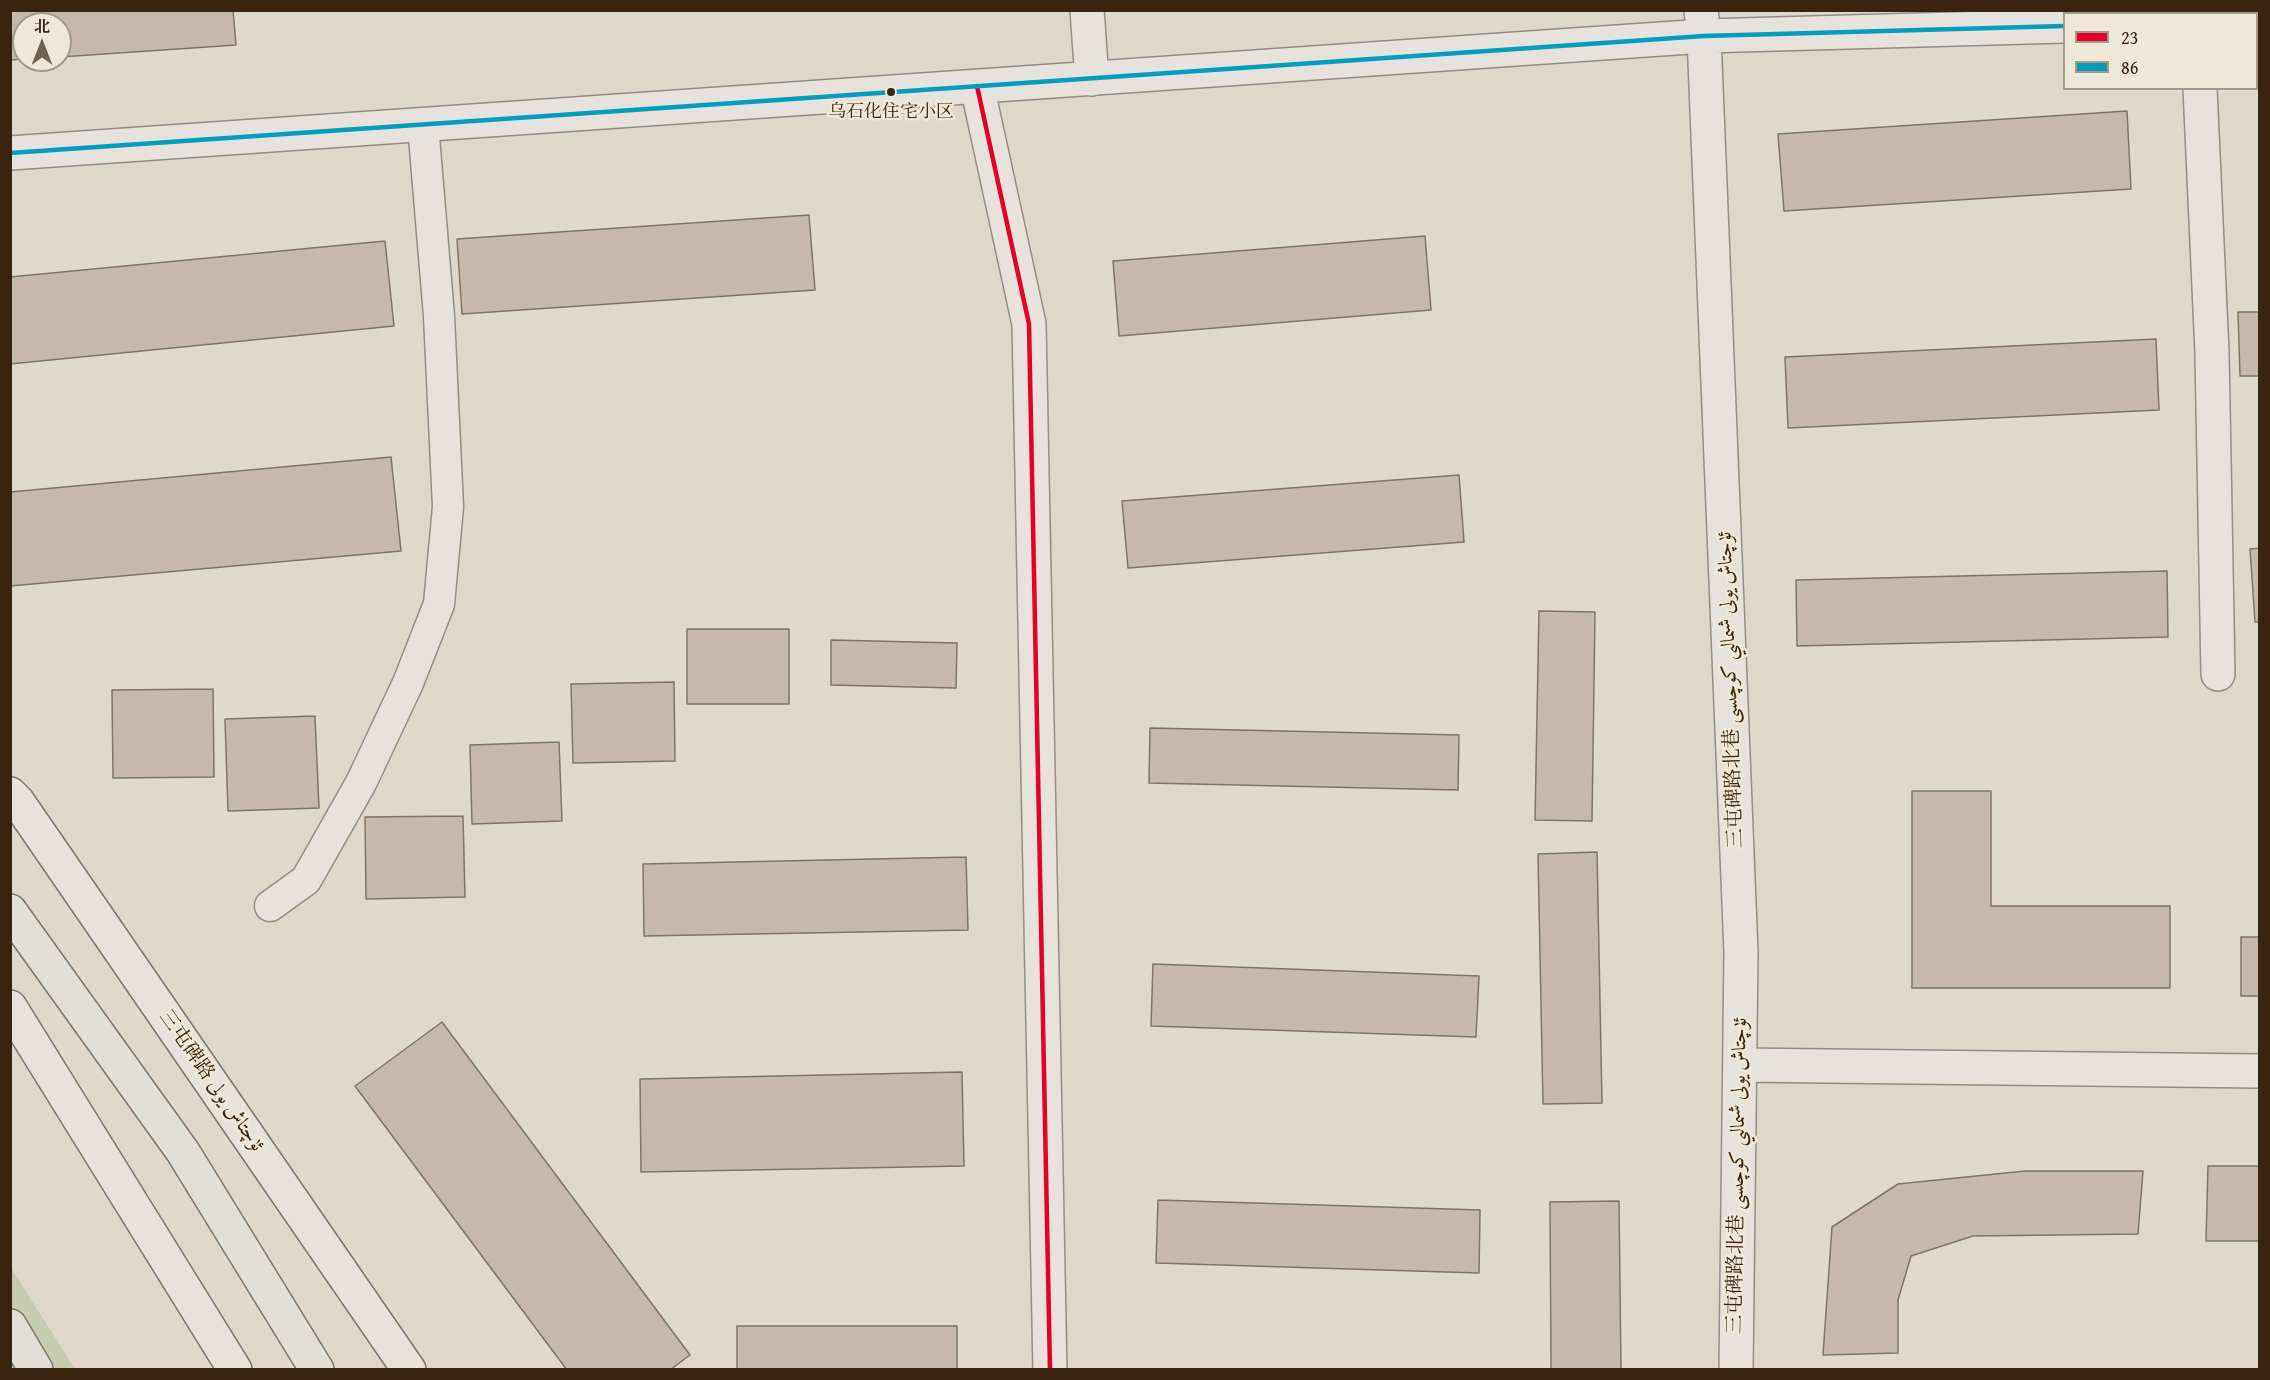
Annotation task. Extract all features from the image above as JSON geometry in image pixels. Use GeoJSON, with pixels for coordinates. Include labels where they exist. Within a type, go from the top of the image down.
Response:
{"type":"FeatureCollection","features":[{"type":"Feature","properties":{"kind":"highway"},"geometry":{"type":"LineString","coordinates":[[10,911],[183,1152],[317,1370]]}},
{"type":"Feature","properties":{"kind":"highway"},"geometry":{"type":"LineString","coordinates":[[10,1326],[36,1370]]}},
{"type":"Feature","properties":{"kind":"street"},"geometry":{"type":"LineString","coordinates":[[1086,10],[1092,79]]}},
{"type":"Feature","properties":{"kind":"street"},"geometry":{"type":"LineString","coordinates":[[10,153],[1092,79],[1702,23],[2063,26]]}},
{"type":"Feature","properties":{"kind":"street","name":"三屯碑路北巷 ئۈچتاش يولى شىمالىي كوچىسى"},"geometry":{"type":"LineString","coordinates":[[1702,23],[1741,952],[1736,1370]]}},
{"type":"Feature","properties":{"kind":"street"},"geometry":{"type":"LineString","coordinates":[[977,86],[1029,324],[1050,1370]]}},
{"type":"Feature","properties":{"kind":"street"},"geometry":{"type":"LineString","coordinates":[[2200,90],[2212,353],[2218,674]]}},
{"type":"Feature","properties":{"kind":"street","name":"三屯碑路 ئۈچتاش يولى"},"geometry":{"type":"LineString","coordinates":[[10,794],[18,802],[409,1370]]}},
{"type":"Feature","properties":{"kind":"street"},"geometry":{"type":"LineString","coordinates":[[10,1006],[235,1370]]}},
{"type":"Feature","properties":{"kind":"street"},"geometry":{"type":"LineString","coordinates":[[1740,1065],[2259,1071]]}},
{"type":"Feature","properties":{"kind":"lane"},"geometry":{"type":"LineString","coordinates":[[270,906],[306,880],[355,793],[408,683],[439,604],[448,507],[439,316],[423,125]]}},
{"type":"Feature","properties":{"kind":"green space"},"geometry":{"type":"Polygon","coordinates":[[[11,1268],[75,1369],[11,1369],[11,1268]]]}},
{"type":"Feature","properties":{"kind":"building"},"geometry":{"type":"Polygon","coordinates":[[[10,10],[233,10],[236,45],[72,56],[72,12],[12,12],[12,60],[10,60],[10,10]]]}},
{"type":"Feature","properties":{"kind":"building"},"geometry":{"type":"Polygon","coordinates":[[[2127,111],[2131,189],[1784,211],[1778,134],[2127,111]]]}},
{"type":"Feature","properties":{"kind":"building"},"geometry":{"type":"Polygon","coordinates":[[[809,215],[815,290],[462,314],[457,239],[809,215]]]}},
{"type":"Feature","properties":{"kind":"building"},"geometry":{"type":"Polygon","coordinates":[[[1425,236],[1431,310],[1119,336],[1113,261],[1425,236]]]}},
{"type":"Feature","properties":{"kind":"building"},"geometry":{"type":"Polygon","coordinates":[[[385,241],[394,326],[10,364],[10,277],[385,241]]]}},
{"type":"Feature","properties":{"kind":"building"},"geometry":{"type":"Polygon","coordinates":[[[2238,312],[2260,312],[2260,376],[2240,376],[2238,312]]]}},
{"type":"Feature","properties":{"kind":"building"},"geometry":{"type":"Polygon","coordinates":[[[2156,339],[2159,410],[1788,428],[1785,357],[2156,339]]]}},
{"type":"Feature","properties":{"kind":"building"},"geometry":{"type":"Polygon","coordinates":[[[391,457],[401,551],[10,586],[10,492],[391,457]]]}},
{"type":"Feature","properties":{"kind":"building"},"geometry":{"type":"Polygon","coordinates":[[[1459,475],[1464,542],[1128,568],[1122,501],[1459,475]]]}},
{"type":"Feature","properties":{"kind":"building"},"geometry":{"type":"Polygon","coordinates":[[[2260,548],[2260,622],[2255,622],[2250,549],[2260,548]]]}},
{"type":"Feature","properties":{"kind":"building"},"geometry":{"type":"Polygon","coordinates":[[[2167,571],[2168,637],[1797,646],[1796,580],[2167,571]]]}},
{"type":"Feature","properties":{"kind":"building"},"geometry":{"type":"Polygon","coordinates":[[[1539,611],[1595,612],[1592,821],[1535,820],[1539,611]]]}},
{"type":"Feature","properties":{"kind":"building"},"geometry":{"type":"Polygon","coordinates":[[[687,629],[789,629],[789,704],[687,704],[687,629]]]}},
{"type":"Feature","properties":{"kind":"building"},"geometry":{"type":"Polygon","coordinates":[[[831,640],[957,643],[956,688],[831,685],[831,640]]]}},
{"type":"Feature","properties":{"kind":"building"},"geometry":{"type":"Polygon","coordinates":[[[674,682],[675,761],[573,763],[571,684],[674,682]]]}},
{"type":"Feature","properties":{"kind":"building"},"geometry":{"type":"Polygon","coordinates":[[[213,689],[214,777],[113,778],[112,690],[213,689]]]}},
{"type":"Feature","properties":{"kind":"building"},"geometry":{"type":"Polygon","coordinates":[[[315,716],[319,808],[228,811],[225,719],[315,716]]]}},
{"type":"Feature","properties":{"kind":"building"},"geometry":{"type":"Polygon","coordinates":[[[1150,728],[1459,735],[1458,790],[1149,783],[1150,728]]]}},
{"type":"Feature","properties":{"kind":"building"},"geometry":{"type":"Polygon","coordinates":[[[559,742],[562,821],[472,824],[470,745],[559,742]]]}},
{"type":"Feature","properties":{"kind":"building"},"geometry":{"type":"Polygon","coordinates":[[[1912,791],[1991,791],[1991,906],[2170,906],[2170,988],[1912,988],[1912,791]]]}},
{"type":"Feature","properties":{"kind":"building"},"geometry":{"type":"Polygon","coordinates":[[[463,816],[465,897],[366,899],[365,817],[463,816]]]}},
{"type":"Feature","properties":{"kind":"building"},"geometry":{"type":"Polygon","coordinates":[[[1597,852],[1602,1103],[1543,1104],[1538,854],[1597,852]]]}},
{"type":"Feature","properties":{"kind":"building"},"geometry":{"type":"Polygon","coordinates":[[[966,857],[968,930],[644,936],[643,864],[966,857]]]}},
{"type":"Feature","properties":{"kind":"building"},"geometry":{"type":"Polygon","coordinates":[[[2241,937],[2260,937],[2260,996],[2241,996],[2241,937]]]}},
{"type":"Feature","properties":{"kind":"building"},"geometry":{"type":"Polygon","coordinates":[[[1153,964],[1479,976],[1476,1037],[1151,1026],[1153,964]]]}},
{"type":"Feature","properties":{"kind":"building"},"geometry":{"type":"Polygon","coordinates":[[[442,1022],[690,1355],[670,1370],[567,1370],[355,1086],[442,1022]]]}},
{"type":"Feature","properties":{"kind":"building"},"geometry":{"type":"Polygon","coordinates":[[[962,1072],[964,1166],[641,1172],[640,1079],[962,1072]]]}},
{"type":"Feature","properties":{"kind":"building"},"geometry":{"type":"Polygon","coordinates":[[[2208,1166],[2260,1166],[2260,1241],[2206,1241],[2208,1166]]]}},
{"type":"Feature","properties":{"kind":"building"},"geometry":{"type":"Polygon","coordinates":[[[2025,1171],[2143,1171],[2138,1234],[1973,1236],[1911,1256],[1898,1300],[1898,1353],[1823,1355],[1832,1227],[1898,1184],[2025,1171]]]}},
{"type":"Feature","properties":{"kind":"building"},"geometry":{"type":"Polygon","coordinates":[[[1158,1200],[1480,1210],[1479,1273],[1156,1263],[1158,1200]]]}},
{"type":"Feature","properties":{"kind":"building"},"geometry":{"type":"Polygon","coordinates":[[[1619,1201],[1621,1370],[1551,1370],[1550,1202],[1619,1201]]]}},
{"type":"Feature","properties":{"kind":"building"},"geometry":{"type":"Polygon","coordinates":[[[737,1326],[957,1326],[957,1370],[737,1370],[737,1326]]]}},
{"type":"Feature","properties":{"kind":"transit line","name":"86"},"geometry":{"type":"LineString","coordinates":[[10,153],[1704,36],[2063,26]]}},
{"type":"Feature","properties":{"kind":"transit line","name":"23"},"geometry":{"type":"LineString","coordinates":[[977,86],[1029,324],[1050,1370]]}},
{"type":"Feature","properties":{"kind":"place","name":"乌石化住宅小区"},"geometry":{"type":"Point","coordinates":[891,92]}}]}
